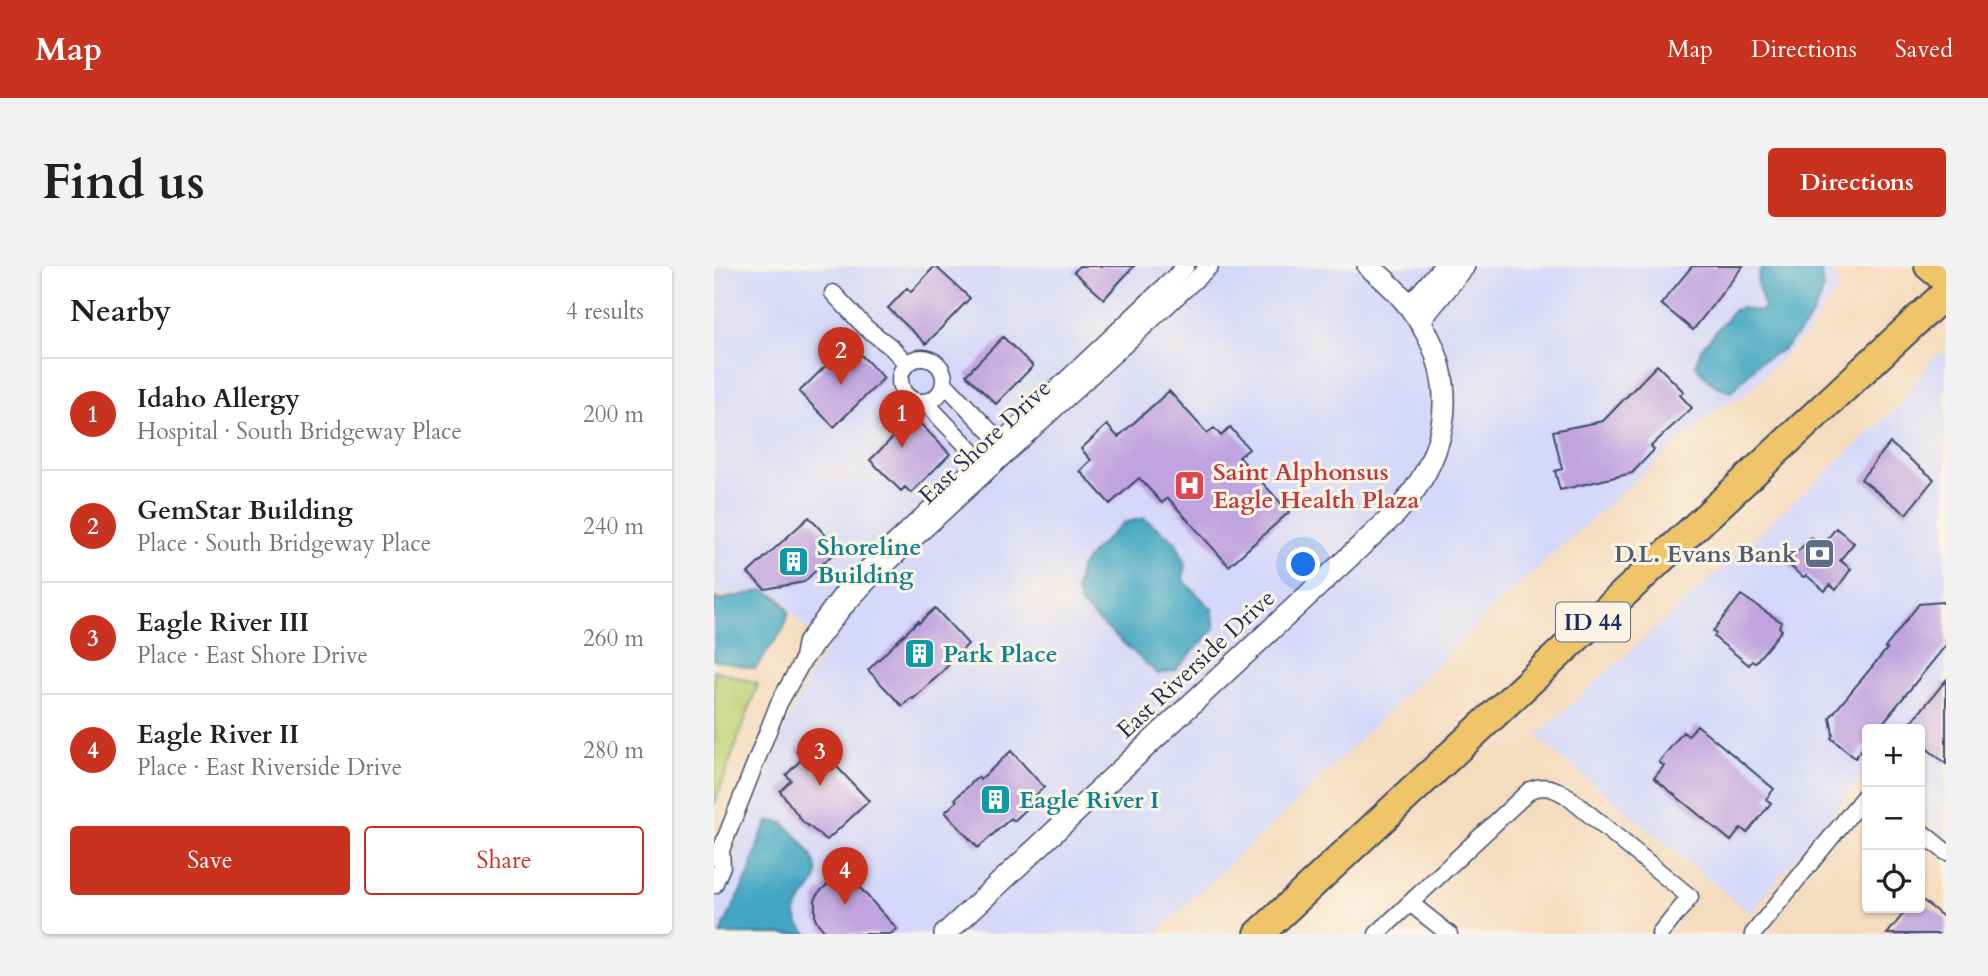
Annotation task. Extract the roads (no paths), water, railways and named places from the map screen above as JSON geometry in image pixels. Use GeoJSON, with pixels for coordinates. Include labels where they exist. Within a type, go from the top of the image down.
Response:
{"type":"FeatureCollection","features":[{"type":"Feature","properties":{"kind":"highway"},"geometry":{"type":"LineString","coordinates":[[1929,266],[1946,280]]}},
{"type":"Feature","properties":{"kind":"highway","name":"ID 44"},"geometry":{"type":"LineString","coordinates":[[1259,934],[1946,293]]}},
{"type":"Feature","properties":{"kind":"street","name":"East Shore Drive"},"geometry":{"type":"LineString","coordinates":[[714,885],[722,866],[717,853],[779,703],[802,662],[806,642],[832,604],[1005,446],[1186,266]]}},
{"type":"Feature","properties":{"kind":"street","name":"East Shore Drive"},"geometry":{"type":"LineString","coordinates":[[1005,446],[1210,266]]}},
{"type":"Feature","properties":{"kind":"street","name":"East Riverside Drive"},"geometry":{"type":"LineString","coordinates":[[945,934],[1411,497],[1424,477],[1436,452],[1444,418],[1443,379],[1437,352],[1415,314],[1388,281],[1368,266]]}},
{"type":"Feature","properties":{"kind":"street"},"geometry":{"type":"LineString","coordinates":[[1415,314],[1445,266]]}},
{"type":"Feature","properties":{"kind":"street"},"geometry":{"type":"LineString","coordinates":[[1415,314],[1464,266]]}},
{"type":"Feature","properties":{"kind":"street"},"geometry":{"type":"LineString","coordinates":[[833,293],[866,328],[891,347],[907,364]]}},
{"type":"Feature","properties":{"kind":"street"},"geometry":{"type":"LineString","coordinates":[[944,383],[938,395],[925,402],[912,400],[902,390],[900,377],[907,364],[918,359],[932,361],[941,370],[944,383],[1005,446]]}},
{"type":"Feature","properties":{"kind":"street"},"geometry":{"type":"LineString","coordinates":[[925,402],[985,465]]}},
{"type":"Feature","properties":{"kind":"street"},"geometry":{"type":"LineString","coordinates":[[1377,934],[1530,790],[1547,786],[1567,796],[1690,897],[1660,934]]}},
{"type":"Feature","properties":{"kind":"street"},"geometry":{"type":"LineString","coordinates":[[1753,934],[1862,799]]}},
{"type":"Feature","properties":{"kind":"street"},"geometry":{"type":"LineString","coordinates":[[1925,835],[1946,852]]}},
{"type":"Feature","properties":{"kind":"street"},"geometry":{"type":"LineString","coordinates":[[1410,903],[1449,934]]}},
{"type":"Feature","properties":{"kind":"water"},"geometry":{"type":"Polygon","coordinates":[[[1762,266],[1818,266],[1823,290],[1807,324],[1784,349],[1760,362],[1731,392],[1711,382],[1696,365],[1701,349],[1734,310],[1742,308],[1760,312],[1764,307],[1757,284],[1762,266]]]}},
{"type":"Feature","properties":{"kind":"water"},"geometry":{"type":"Polygon","coordinates":[[[1144,518],[1175,541],[1186,564],[1183,580],[1212,609],[1215,629],[1175,670],[1158,674],[1082,606],[1076,591],[1080,568],[1090,555],[1123,523],[1144,518]]]}},
{"type":"Feature","properties":{"kind":"water"},"geometry":{"type":"Polygon","coordinates":[[[765,590],[779,598],[789,612],[784,628],[755,669],[714,660],[714,598],[719,600],[765,590]]]}},
{"type":"Feature","properties":{"kind":"water"},"geometry":{"type":"Polygon","coordinates":[[[769,821],[782,822],[793,832],[815,863],[817,877],[799,903],[796,916],[808,934],[720,934],[749,874],[761,835],[769,821]]]}},
{"type":"Feature","properties":{"kind":"place","name":"GemStar Building"},"geometry":{"type":"Point","coordinates":[841,385]}},
{"type":"Feature","properties":{"kind":"place","name":"Idaho Allergy"},"geometry":{"type":"Point","coordinates":[902,448]}},
{"type":"Feature","properties":{"kind":"place","name":"Saint Alphonsus Eagle Health Plaza"},"geometry":{"type":"Point","coordinates":[1190,486]}},
{"type":"Feature","properties":{"kind":"place","name":"D.L. Evans Bank"},"geometry":{"type":"Point","coordinates":[1820,554]}},
{"type":"Feature","properties":{"kind":"place","name":"Shoreline Building"},"geometry":{"type":"Point","coordinates":[794,561]}},
{"type":"Feature","properties":{"kind":"place","name":"Park Place"},"geometry":{"type":"Point","coordinates":[920,654]}},
{"type":"Feature","properties":{"kind":"place","name":"Eagle River III"},"geometry":{"type":"Point","coordinates":[820,786]}},
{"type":"Feature","properties":{"kind":"place","name":"Eagle River I"},"geometry":{"type":"Point","coordinates":[996,800]}},
{"type":"Feature","properties":{"kind":"place","name":"Eagle River II"},"geometry":{"type":"Point","coordinates":[845,905]}}]}
